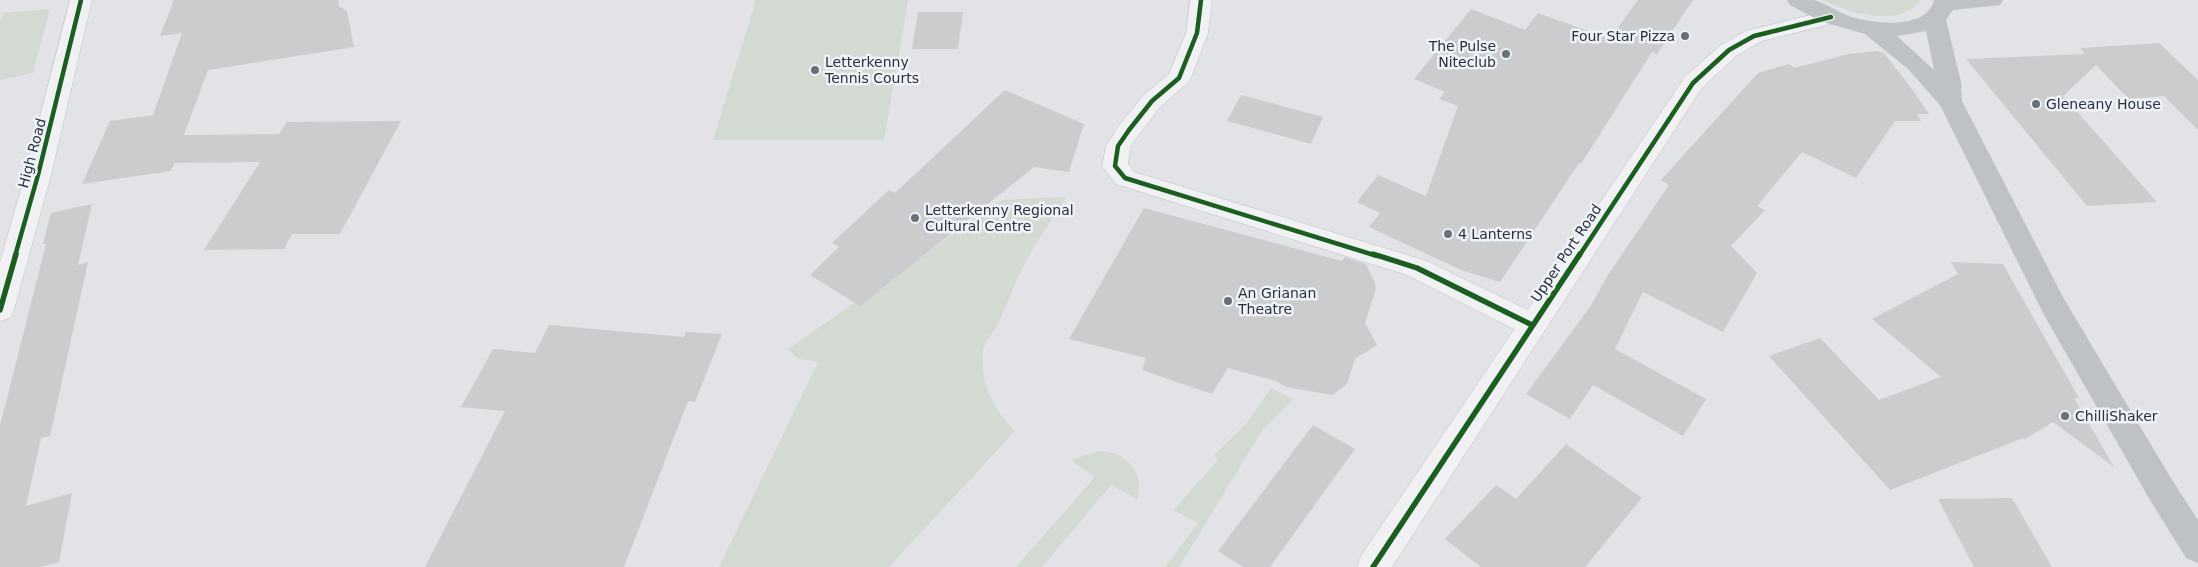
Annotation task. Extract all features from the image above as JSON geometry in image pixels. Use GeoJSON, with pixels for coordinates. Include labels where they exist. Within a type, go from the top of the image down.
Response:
{"type":"FeatureCollection","features":[{"type":"Feature","properties":{"kind":"main road"},"geometry":{"type":"LineString","coordinates":[[1798,0],[1831,17],[1872,28],[1910,27],[1941,7],[1992,0]]}},
{"type":"Feature","properties":{"kind":"main road"},"geometry":{"type":"LineString","coordinates":[[1941,7],[1950,82],[1950,101]]}},
{"type":"Feature","properties":{"kind":"main road"},"geometry":{"type":"LineString","coordinates":[[1872,28],[1916,64],[1950,101],[2054,306],[2161,490],[2198,548]]}},
{"type":"Feature","properties":{"kind":"street","name":"High Road"},"geometry":{"type":"LineString","coordinates":[[0,310],[40,166],[81,0]]}},
{"type":"Feature","properties":{"kind":"street"},"geometry":{"type":"LineString","coordinates":[[1201,0],[1197,33],[1179,78],[1152,101],[1118,146],[1115,166],[1125,178],[1417,268],[1532,325]]}},
{"type":"Feature","properties":{"kind":"street","name":"Upper Port Road"},"geometry":{"type":"LineString","coordinates":[[1373,567],[1693,83],[1728,50],[1754,36],[1831,17]]}},
{"type":"Feature","properties":{"kind":"shaded area","name":"Letterkenny Tennis Courts"},"geometry":{"type":"Polygon","coordinates":[[[756,0],[908,0],[884,140],[713,140],[756,0]]]}},
{"type":"Feature","properties":{"kind":"shaded area"},"geometry":{"type":"Polygon","coordinates":[[[1822,0],[1921,0],[1912,9],[1900,14],[1874,16],[1846,10],[1822,0]]]}},
{"type":"Feature","properties":{"kind":"shaded area"},"geometry":{"type":"Polygon","coordinates":[[[50,9],[33,73],[0,80],[0,22],[3,13],[50,9]]]}},
{"type":"Feature","properties":{"kind":"shaded area"},"geometry":{"type":"Polygon","coordinates":[[[1066,197],[1027,260],[999,322],[987,340],[983,352],[986,385],[994,405],[1015,431],[889,567],[719,567],[818,362],[797,358],[788,349],[1002,200],[1066,197]]]}},
{"type":"Feature","properties":{"kind":"shaded area"},"geometry":{"type":"Polygon","coordinates":[[[1271,388],[1293,399],[1263,429],[1179,567],[1165,567],[1198,523],[1174,510],[1217,461],[1215,454],[1246,424],[1271,388]]]}},
{"type":"Feature","properties":{"kind":"shaded area"},"geometry":{"type":"Polygon","coordinates":[[[1099,451],[1117,455],[1131,464],[1136,471],[1138,479],[1137,499],[1111,485],[1042,567],[1016,567],[1095,477],[1071,460],[1099,451]]]}},
{"type":"Feature","properties":{"kind":"building"},"geometry":{"type":"Polygon","coordinates":[[[174,0],[338,0],[339,6],[347,11],[354,47],[208,70],[184,135],[279,134],[287,122],[401,121],[340,234],[292,234],[284,249],[204,250],[260,162],[174,163],[171,171],[82,184],[110,121],[153,115],[182,33],[160,36],[174,0]]]}},
{"type":"Feature","properties":{"kind":"building"},"geometry":{"type":"Polygon","coordinates":[[[1638,0],[1693,0],[1657,54],[1652,52],[1581,164],[1579,163],[1500,282],[1461,270],[1369,227],[1380,213],[1357,202],[1378,175],[1426,196],[1458,106],[1439,99],[1445,92],[1414,79],[1471,9],[1525,30],[1538,13],[1610,39],[1638,0]]]}},
{"type":"Feature","properties":{"kind":"building"},"geometry":{"type":"Polygon","coordinates":[[[918,12],[963,12],[958,49],[912,49],[918,12]]]}},
{"type":"Feature","properties":{"kind":"building","name":"Gleneany House"},"geometry":{"type":"Polygon","coordinates":[[[2159,43],[2198,80],[2198,130],[2164,96],[2129,99],[2096,65],[2063,96],[2157,202],[2087,206],[1966,59],[2085,54],[2080,48],[2159,43]]]}},
{"type":"Feature","properties":{"kind":"building"},"geometry":{"type":"Polygon","coordinates":[[[1876,51],[1884,53],[1929,114],[1917,114],[1921,121],[1895,121],[1856,178],[1802,152],[1757,206],[1765,210],[1731,246],[1757,273],[1723,332],[1643,292],[1615,349],[1706,399],[1683,436],[1593,385],[1570,419],[1526,394],[1590,307],[1608,275],[1669,185],[1661,180],[1758,73],[1789,64],[1794,68],[1849,54],[1876,51]]]}},
{"type":"Feature","properties":{"kind":"building","name":"Letterkenny Regional Cultural Centre"},"geometry":{"type":"Polygon","coordinates":[[[1005,90],[1084,124],[1069,172],[1034,167],[860,306],[810,275],[839,247],[832,243],[889,190],[895,193],[1005,90]]]}},
{"type":"Feature","properties":{"kind":"building"},"geometry":{"type":"Polygon","coordinates":[[[1241,95],[1323,117],[1311,144],[1227,121],[1241,95]]]}},
{"type":"Feature","properties":{"kind":"building"},"geometry":{"type":"Polygon","coordinates":[[[92,204],[78,265],[88,262],[50,436],[41,438],[26,506],[72,493],[59,562],[40,567],[0,567],[0,426],[46,244],[43,244],[51,213],[92,204]]]}},
{"type":"Feature","properties":{"kind":"building","name":"An Grianan Theatre"},"geometry":{"type":"Polygon","coordinates":[[[1144,208],[1342,261],[1345,257],[1366,264],[1376,289],[1365,323],[1377,345],[1355,359],[1347,384],[1332,395],[1286,387],[1276,381],[1228,368],[1212,394],[1142,370],[1146,358],[1069,339],[1144,208]]]}},
{"type":"Feature","properties":{"kind":"building"},"geometry":{"type":"Polygon","coordinates":[[[1951,262],[2003,264],[2079,398],[2074,398],[2114,467],[2053,422],[2025,439],[2023,438],[1890,490],[1769,356],[1820,338],[1879,400],[1941,377],[1872,319],[1958,274],[1951,262]]]}},
{"type":"Feature","properties":{"kind":"building"},"geometry":{"type":"Polygon","coordinates":[[[549,325],[684,337],[686,332],[722,334],[695,402],[688,401],[624,567],[425,567],[505,411],[461,407],[493,349],[535,353],[549,325]]]}},
{"type":"Feature","properties":{"kind":"building"},"geometry":{"type":"Polygon","coordinates":[[[1313,425],[1355,449],[1270,567],[1243,567],[1218,551],[1313,425]]]}},
{"type":"Feature","properties":{"kind":"building"},"geometry":{"type":"Polygon","coordinates":[[[1566,444],[1642,498],[1585,567],[1481,567],[1445,539],[1496,485],[1516,499],[1566,444]]]}},
{"type":"Feature","properties":{"kind":"building"},"geometry":{"type":"Polygon","coordinates":[[[2012,498],[2052,567],[1974,567],[1938,499],[2012,498]]]}},
{"type":"Feature","properties":{"kind":"cycle path"},"geometry":{"type":"LineString","coordinates":[[0,310],[38,175],[81,0]]}},
{"type":"Feature","properties":{"kind":"cycle path"},"geometry":{"type":"LineString","coordinates":[[1201,0],[1197,33],[1179,78],[1152,101],[1118,146],[1115,166],[1125,178],[1417,268],[1532,325]]}},
{"type":"Feature","properties":{"kind":"cycle path"},"geometry":{"type":"LineString","coordinates":[[1373,567],[1693,83],[1729,50],[1754,36],[1831,17]]}},
{"type":"Feature","properties":{"kind":"place","name":"Four Star Pizza"},"geometry":{"type":"Point","coordinates":[1685,36]}},
{"type":"Feature","properties":{"kind":"place","name":"The Pulse Niteclub"},"geometry":{"type":"Point","coordinates":[1506,54]}},
{"type":"Feature","properties":{"kind":"place","name":"Letterkenny Tennis Courts"},"geometry":{"type":"Point","coordinates":[815,70]}},
{"type":"Feature","properties":{"kind":"place","name":"Gleneany House"},"geometry":{"type":"Point","coordinates":[2036,104]}},
{"type":"Feature","properties":{"kind":"place","name":"Letterkenny Regional Cultural Centre"},"geometry":{"type":"Point","coordinates":[915,218]}},
{"type":"Feature","properties":{"kind":"place","name":"4 Lanterns"},"geometry":{"type":"Point","coordinates":[1448,234]}},
{"type":"Feature","properties":{"kind":"place","name":"An Grianan Theatre"},"geometry":{"type":"Point","coordinates":[1228,301]}},
{"type":"Feature","properties":{"kind":"place","name":"ChilliShaker"},"geometry":{"type":"Point","coordinates":[2065,416]}}]}
